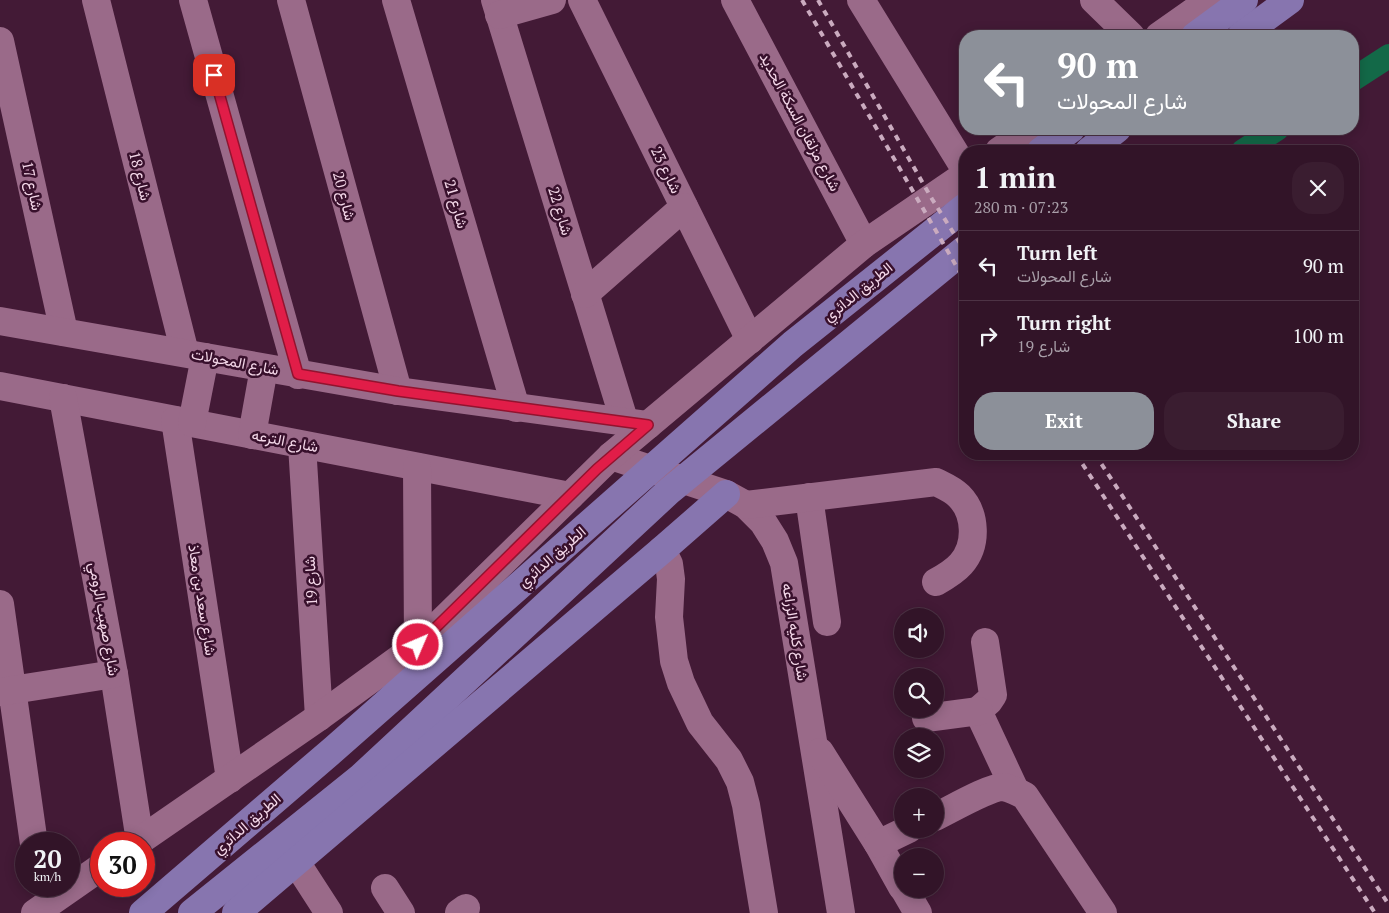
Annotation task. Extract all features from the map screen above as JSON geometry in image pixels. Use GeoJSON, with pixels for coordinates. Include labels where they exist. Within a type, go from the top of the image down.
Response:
{"type":"FeatureCollection","features":[{"type":"Feature","properties":{"kind":"main road"},"geometry":{"type":"LineString","coordinates":[[1184,18],[1244,0]]}},
{"type":"Feature","properties":{"kind":"main road"},"geometry":{"type":"LineString","coordinates":[[1249,30],[1290,0]]}},
{"type":"Feature","properties":{"kind":"main road"},"geometry":{"type":"LineString","coordinates":[[1049,145],[1063,135]]}},
{"type":"Feature","properties":{"kind":"main road"},"geometry":{"type":"LineString","coordinates":[[1096,145],[1109,135]]}},
{"type":"Feature","properties":{"kind":"main road","name":"الطريق الدائري"},"geometry":{"type":"LineString","coordinates":[[143,913],[334,749],[793,344],[959,212]]}},
{"type":"Feature","properties":{"kind":"main road","name":"الطريق الدائري"},"geometry":{"type":"LineString","coordinates":[[192,913],[360,778],[668,492],[959,254]]}},
{"type":"Feature","properties":{"kind":"main road"},"geometry":{"type":"LineString","coordinates":[[236,913],[662,550],[736,499]]}},
{"type":"Feature","properties":{"kind":"street","name":"شارع 18"},"geometry":{"type":"LineString","coordinates":[[96,0],[195,355]]}},
{"type":"Feature","properties":{"kind":"street"},"geometry":{"type":"LineString","coordinates":[[193,0],[298,374]]}},
{"type":"Feature","properties":{"kind":"street","name":"شارع 20"},"geometry":{"type":"LineString","coordinates":[[291,0],[398,391]]}},
{"type":"Feature","properties":{"kind":"street","name":"شارع 21"},"geometry":{"type":"LineString","coordinates":[[396,0],[516,408]]}},
{"type":"Feature","properties":{"kind":"street"},"geometry":{"type":"LineString","coordinates":[[497,8],[552,0]]}},
{"type":"Feature","properties":{"kind":"street","name":"شارع 23"},"geometry":{"type":"LineString","coordinates":[[582,0],[750,340]]}},
{"type":"Feature","properties":{"kind":"street","name":"شارع مزلقان السكة الحديد"},"geometry":{"type":"LineString","coordinates":[[735,0],[864,244]]}},
{"type":"Feature","properties":{"kind":"street"},"geometry":{"type":"LineString","coordinates":[[861,0],[959,159]]}},
{"type":"Feature","properties":{"kind":"street"},"geometry":{"type":"LineString","coordinates":[[1094,0],[1125,30]]}},
{"type":"Feature","properties":{"kind":"street"},"geometry":{"type":"LineString","coordinates":[[1168,30],[1210,0]]}},
{"type":"Feature","properties":{"kind":"street","name":"شارع 22"},"geometry":{"type":"LineString","coordinates":[[497,8],[585,294],[637,424]]}},
{"type":"Feature","properties":{"kind":"street","name":"شارع 17"},"geometry":{"type":"LineString","coordinates":[[0,41],[64,332]]}},
{"type":"Feature","properties":{"kind":"street"},"geometry":{"type":"LineString","coordinates":[[1008,145],[1022,135]]}},
{"type":"Feature","properties":{"kind":"street"},"geometry":{"type":"LineString","coordinates":[[153,832],[319,718],[418,645],[611,456],[637,424],[750,340],[864,244],[959,179]]}},
{"type":"Feature","properties":{"kind":"street"},"geometry":{"type":"LineString","coordinates":[[585,294],[684,207]]}},
{"type":"Feature","properties":{"kind":"street","name":"شارع المحولات"},"geometry":{"type":"LineString","coordinates":[[0,321],[398,391],[637,424]]}},
{"type":"Feature","properties":{"kind":"street","name":"شارع سعد بن معاذ"},"geometry":{"type":"LineString","coordinates":[[195,355],[183,422],[230,779]]}},
{"type":"Feature","properties":{"kind":"street"},"geometry":{"type":"LineString","coordinates":[[252,435],[264,368]]}},
{"type":"Feature","properties":{"kind":"street","name":"شارع الترعه"},"geometry":{"type":"LineString","coordinates":[[0,386],[570,496]]}},
{"type":"Feature","properties":{"kind":"street","name":"شارع صهيب الرومي"},"geometry":{"type":"LineString","coordinates":[[63,398],[114,674],[137,832]]}},
{"type":"Feature","properties":{"kind":"street","name":"شارع 19"},"geometry":{"type":"LineString","coordinates":[[302,444],[319,718]]}},
{"type":"Feature","properties":{"kind":"street","name":"شارع كليه الزراعه"},"geometry":{"type":"LineString","coordinates":[[611,456],[736,499],[763,522],[775,541],[784,563],[842,913]]}},
{"type":"Feature","properties":{"kind":"street"},"geometry":{"type":"LineString","coordinates":[[417,466],[418,645]]}},
{"type":"Feature","properties":{"kind":"street"},"geometry":{"type":"LineString","coordinates":[[736,499],[809,497],[936,482],[960,497],[968,509],[972,522],[973,537],[962,563],[952,573],[936,582]]}},
{"type":"Feature","properties":{"kind":"street"},"geometry":{"type":"LineString","coordinates":[[809,497],[827,622]]}},
{"type":"Feature","properties":{"kind":"street"},"geometry":{"type":"LineString","coordinates":[[662,550],[669,564],[671,579],[669,616],[676,668],[700,723],[729,760],[740,782],[746,805],[764,913]]}},
{"type":"Feature","properties":{"kind":"street"},"geometry":{"type":"LineString","coordinates":[[0,604],[6,691],[32,832]]}},
{"type":"Feature","properties":{"kind":"street"},"geometry":{"type":"LineString","coordinates":[[944,716],[979,711],[993,694],[985,642]]}},
{"type":"Feature","properties":{"kind":"street"},"geometry":{"type":"LineString","coordinates":[[6,691],[114,674]]}},
{"type":"Feature","properties":{"kind":"street"},"geometry":{"type":"LineString","coordinates":[[979,711],[1015,790]]}},
{"type":"Feature","properties":{"kind":"street"},"geometry":{"type":"LineString","coordinates":[[813,742],[894,872]]}},
{"type":"Feature","properties":{"kind":"street"},"geometry":{"type":"LineString","coordinates":[[944,812],[1002,787],[1015,790],[1024,796],[1103,913]]}},
{"type":"Feature","properties":{"kind":"street"},"geometry":{"type":"LineString","coordinates":[[878,844],[894,836]]}},
{"type":"Feature","properties":{"kind":"street"},"geometry":{"type":"LineString","coordinates":[[296,862],[329,913]]}},
{"type":"Feature","properties":{"kind":"street"},"geometry":{"type":"LineString","coordinates":[[40,902],[90,873]]}},
{"type":"Feature","properties":{"kind":"street"},"geometry":{"type":"LineString","coordinates":[[385,888],[401,913]]}},
{"type":"Feature","properties":{"kind":"street"},"geometry":{"type":"LineString","coordinates":[[909,898],[918,913]]}},
{"type":"Feature","properties":{"kind":"waterway"},"geometry":{"type":"LineString","coordinates":[[1359,75],[1389,56]]}},
{"type":"Feature","properties":{"kind":"waterway"},"geometry":{"type":"LineString","coordinates":[[1252,145],[1268,135]]}},
{"type":"Feature","properties":{"kind":"railway"},"geometry":{"type":"LineString","coordinates":[[802,0],[959,271]]}},
{"type":"Feature","properties":{"kind":"railway"},"geometry":{"type":"LineString","coordinates":[[818,0],[932,199],[959,242]]}},
{"type":"Feature","properties":{"kind":"railway"},"geometry":{"type":"LineString","coordinates":[[1080,460],[1375,913]]}},
{"type":"Feature","properties":{"kind":"railway"},"geometry":{"type":"LineString","coordinates":[[1099,460],[1389,905]]}},
{"type":"Feature","properties":{"kind":"route"},"geometry":{"type":"LineString","coordinates":[[214,75],[298,374],[398,391],[648,425],[597,469],[418,645]]}}]}
